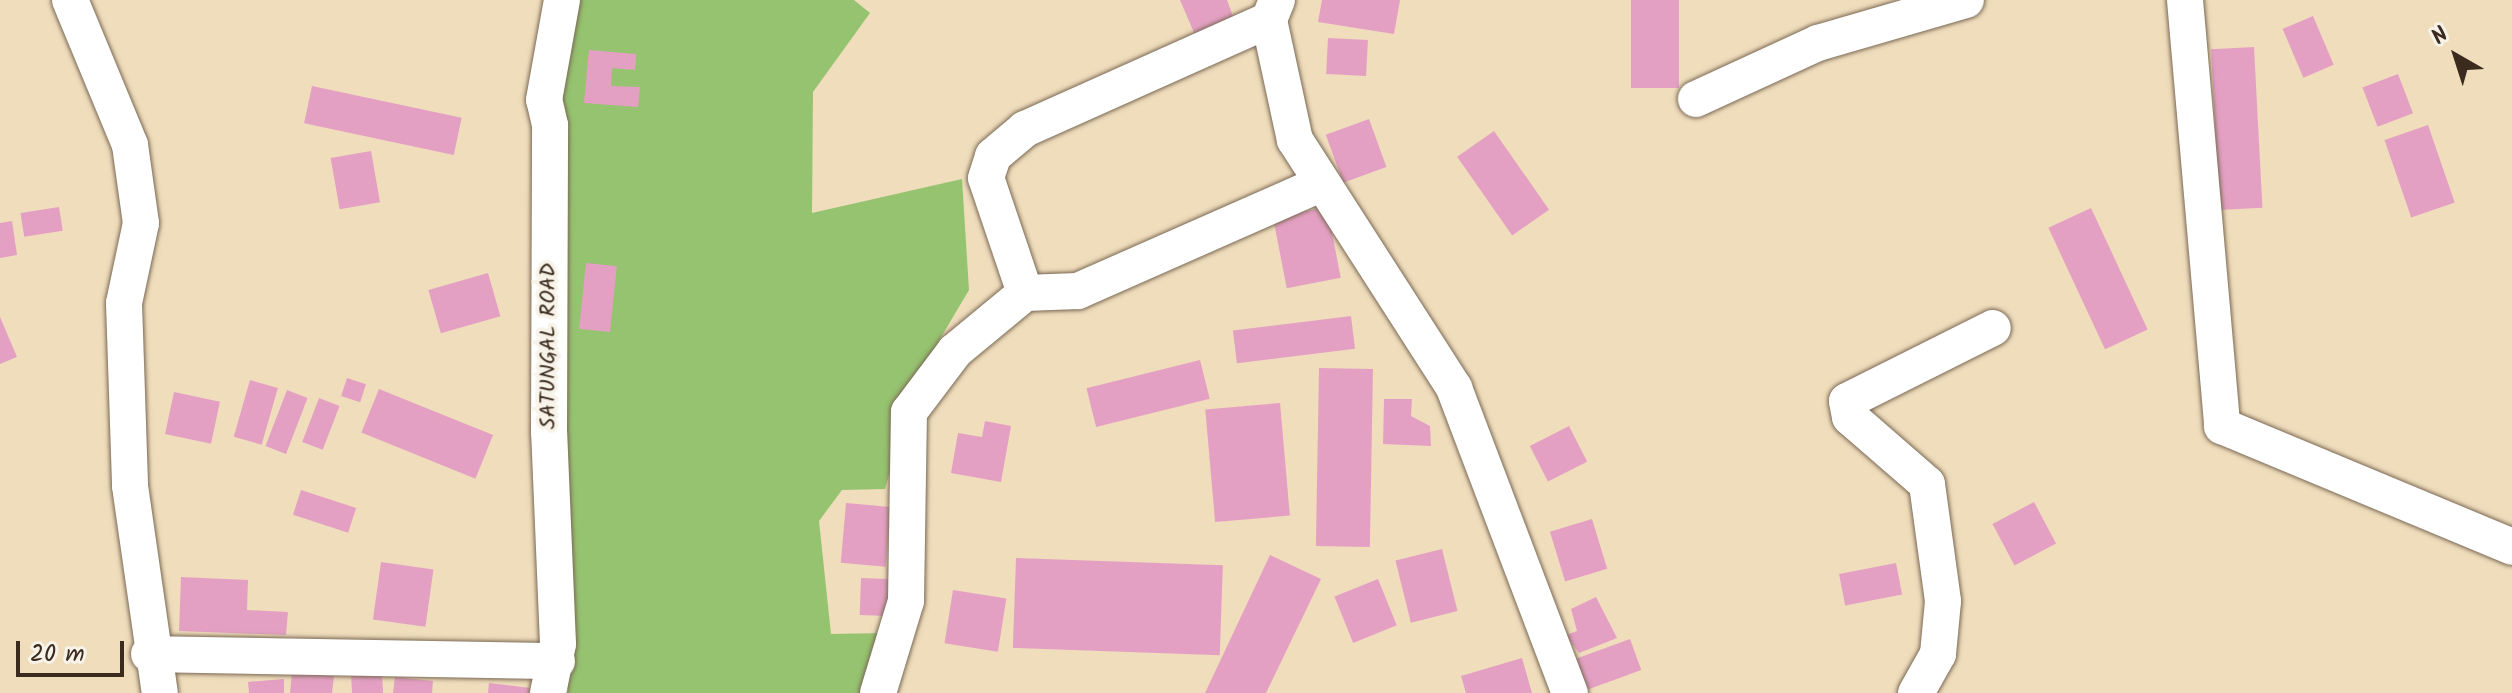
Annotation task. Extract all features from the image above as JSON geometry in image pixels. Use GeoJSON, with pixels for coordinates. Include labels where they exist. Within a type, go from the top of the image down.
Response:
{"type":"FeatureCollection","features":[{"type":"Feature","properties":{"kind":"street"},"geometry":{"type":"LineString","coordinates":[[70,0],[130,145],[141,223],[124,303],[130,486],[149,654],[160,693]]}},
{"type":"Feature","properties":{"kind":"street","name":"SATUNGAL ROAD"},"geometry":{"type":"LineString","coordinates":[[552,677],[550,125],[544,100],[562,0]]}},
{"type":"Feature","properties":{"kind":"street"},"geometry":{"type":"LineString","coordinates":[[1696,99],[1818,43],[1966,0]]}},
{"type":"Feature","properties":{"kind":"street"},"geometry":{"type":"LineString","coordinates":[[2185,0],[2222,426],[2512,547]]}},
{"type":"Feature","properties":{"kind":"street"},"geometry":{"type":"LineString","coordinates":[[1025,293],[986,178],[993,156],[1025,129],[1273,10],[1295,140],[1454,388],[1570,693]]}},
{"type":"Feature","properties":{"kind":"street"},"geometry":{"type":"LineString","coordinates":[[878,693],[906,601],[909,412],[955,351],[1025,293],[1078,291],[1321,184]]}},
{"type":"Feature","properties":{"kind":"street"},"geometry":{"type":"LineString","coordinates":[[1916,693],[1938,654],[1943,601],[1927,484],[1850,417],[1847,401],[1993,328]]}},
{"type":"Feature","properties":{"kind":"street"},"geometry":{"type":"LineString","coordinates":[[149,654],[552,677]]}},
{"type":"Feature","properties":{"kind":"green space"},"geometry":{"type":"Polygon","coordinates":[[[574,0],[854,0],[870,13],[813,92],[812,213],[962,179],[969,290],[915,381],[885,489],[842,490],[819,521],[831,634],[885,633],[863,693],[568,693],[555,101],[574,0]]]}},
{"type":"Feature","properties":{"kind":"building"},"geometry":{"type":"Polygon","coordinates":[[[1180,0],[1227,0],[1234,19],[1195,35],[1180,0]]]}},
{"type":"Feature","properties":{"kind":"building"},"geometry":{"type":"Polygon","coordinates":[[[1322,0],[1400,0],[1394,34],[1318,22],[1322,0]]]}},
{"type":"Feature","properties":{"kind":"building"},"geometry":{"type":"Polygon","coordinates":[[[1631,0],[1679,0],[1679,88],[1631,88],[1631,0]]]}},
{"type":"Feature","properties":{"kind":"building"},"geometry":{"type":"Polygon","coordinates":[[[2313,16],[2334,65],[2303,78],[2283,29],[2313,16]]]}},
{"type":"Feature","properties":{"kind":"building"},"geometry":{"type":"Polygon","coordinates":[[[1328,38],[1368,40],[1366,76],[1326,74],[1328,38]]]}},
{"type":"Feature","properties":{"kind":"building"},"geometry":{"type":"Polygon","coordinates":[[[2254,47],[2262,208],[2219,210],[2211,49],[2254,47]]]}},
{"type":"Feature","properties":{"kind":"building"},"geometry":{"type":"Polygon","coordinates":[[[589,50],[636,54],[635,70],[612,68],[611,86],[640,87],[638,107],[584,103],[589,50]]]}},
{"type":"Feature","properties":{"kind":"building"},"geometry":{"type":"Polygon","coordinates":[[[2398,74],[2413,113],[2378,127],[2363,88],[2398,74]]]}},
{"type":"Feature","properties":{"kind":"building"},"geometry":{"type":"Polygon","coordinates":[[[312,86],[462,118],[454,155],[304,123],[312,86]]]}},
{"type":"Feature","properties":{"kind":"building"},"geometry":{"type":"Polygon","coordinates":[[[1369,119],[1386,167],[1343,183],[1326,135],[1369,119]]]}},
{"type":"Feature","properties":{"kind":"building"},"geometry":{"type":"Polygon","coordinates":[[[2428,125],[2455,203],[2411,218],[2385,140],[2428,125]]]}},
{"type":"Feature","properties":{"kind":"building"},"geometry":{"type":"Polygon","coordinates":[[[1494,131],[1549,210],[1512,235],[1457,157],[1494,131]]]}},
{"type":"Feature","properties":{"kind":"building"},"geometry":{"type":"Polygon","coordinates":[[[371,151],[380,202],[340,209],[331,158],[371,151]]]}},
{"type":"Feature","properties":{"kind":"building"},"geometry":{"type":"Polygon","coordinates":[[[59,207],[63,231],[24,237],[20,213],[59,207]]]}},
{"type":"Feature","properties":{"kind":"building"},"geometry":{"type":"Polygon","coordinates":[[[1327,207],[1341,278],[1287,288],[1273,217],[1327,207]]]}},
{"type":"Feature","properties":{"kind":"building"},"geometry":{"type":"Polygon","coordinates":[[[2091,208],[2148,329],[2105,349],[2048,228],[2091,208]]]}},
{"type":"Feature","properties":{"kind":"building"},"geometry":{"type":"Polygon","coordinates":[[[12,221],[17,255],[0,258],[0,223],[12,221]]]}},
{"type":"Feature","properties":{"kind":"building"},"geometry":{"type":"Polygon","coordinates":[[[586,263],[617,266],[610,332],[579,329],[586,263]]]}},
{"type":"Feature","properties":{"kind":"building"},"geometry":{"type":"Polygon","coordinates":[[[488,273],[500,316],[441,333],[428,290],[488,273]]]}},
{"type":"Feature","properties":{"kind":"building"},"geometry":{"type":"Polygon","coordinates":[[[1351,316],[1355,349],[1237,363],[1233,331],[1351,316]]]}},
{"type":"Feature","properties":{"kind":"building"},"geometry":{"type":"Polygon","coordinates":[[[0,317],[17,357],[0,364],[0,317]]]}},
{"type":"Feature","properties":{"kind":"building"},"geometry":{"type":"Polygon","coordinates":[[[1200,360],[1210,399],[1096,427],[1086,388],[1200,360]]]}},
{"type":"Feature","properties":{"kind":"building"},"geometry":{"type":"Polygon","coordinates":[[[1319,368],[1373,369],[1370,547],[1316,546],[1319,368]]]}},
{"type":"Feature","properties":{"kind":"building"},"geometry":{"type":"Polygon","coordinates":[[[347,378],[366,384],[360,402],[341,396],[347,378]]]}},
{"type":"Feature","properties":{"kind":"building"},"geometry":{"type":"Polygon","coordinates":[[[250,380],[278,388],[262,445],[234,437],[250,380]]]}},
{"type":"Feature","properties":{"kind":"building"},"geometry":{"type":"Polygon","coordinates":[[[379,389],[493,435],[475,479],[361,433],[379,389]]]}},
{"type":"Feature","properties":{"kind":"building"},"geometry":{"type":"Polygon","coordinates":[[[287,390],[308,398],[286,454],[265,446],[287,390]]]}},
{"type":"Feature","properties":{"kind":"building"},"geometry":{"type":"Polygon","coordinates":[[[174,392],[220,402],[211,444],[165,434],[174,392]]]}},
{"type":"Feature","properties":{"kind":"building"},"geometry":{"type":"Polygon","coordinates":[[[319,398],[340,406],[323,450],[302,442],[319,398]]]}},
{"type":"Feature","properties":{"kind":"building"},"geometry":{"type":"Polygon","coordinates":[[[1384,399],[1412,399],[1411,416],[1430,426],[1431,446],[1383,444],[1384,399]]]}},
{"type":"Feature","properties":{"kind":"building"},"geometry":{"type":"Polygon","coordinates":[[[1280,403],[1290,516],[1215,522],[1205,410],[1280,403]]]}},
{"type":"Feature","properties":{"kind":"building"},"geometry":{"type":"Polygon","coordinates":[[[985,421],[1011,426],[1001,482],[951,473],[958,433],[982,437],[985,421]]]}},
{"type":"Feature","properties":{"kind":"building"},"geometry":{"type":"Polygon","coordinates":[[[1569,426],[1587,462],[1548,482],[1530,446],[1569,426]]]}},
{"type":"Feature","properties":{"kind":"building"},"geometry":{"type":"Polygon","coordinates":[[[301,490],[356,508],[348,533],[293,515],[301,490]]]}},
{"type":"Feature","properties":{"kind":"building"},"geometry":{"type":"Polygon","coordinates":[[[2034,502],[2056,543],[2015,566],[1993,524],[2034,502]]]}},
{"type":"Feature","properties":{"kind":"building"},"geometry":{"type":"Polygon","coordinates":[[[846,503],[891,507],[886,567],[841,563],[846,503]]]}},
{"type":"Feature","properties":{"kind":"building"},"geometry":{"type":"Polygon","coordinates":[[[1592,519],[1607,569],[1565,582],[1550,532],[1592,519]]]}},
{"type":"Feature","properties":{"kind":"building"},"geometry":{"type":"Polygon","coordinates":[[[1442,549],[1457,611],[1411,623],[1395,561],[1442,549]]]}},
{"type":"Feature","properties":{"kind":"building"},"geometry":{"type":"Polygon","coordinates":[[[1270,555],[1321,579],[1266,693],[1205,693],[1270,555]]]}},
{"type":"Feature","properties":{"kind":"building"},"geometry":{"type":"Polygon","coordinates":[[[1016,558],[1223,565],[1220,655],[1013,648],[1016,558]]]}},
{"type":"Feature","properties":{"kind":"building"},"geometry":{"type":"Polygon","coordinates":[[[381,562],[433,569],[425,627],[373,619],[381,562]]]}},
{"type":"Feature","properties":{"kind":"building"},"geometry":{"type":"Polygon","coordinates":[[[1896,563],[1902,594],[1845,605],[1839,574],[1896,563]]]}},
{"type":"Feature","properties":{"kind":"building"},"geometry":{"type":"Polygon","coordinates":[[[181,577],[248,580],[247,610],[288,612],[286,635],[179,631],[181,577]]]}},
{"type":"Feature","properties":{"kind":"building"},"geometry":{"type":"Polygon","coordinates":[[[861,578],[889,579],[888,616],[860,615],[861,578]]]}},
{"type":"Feature","properties":{"kind":"building"},"geometry":{"type":"Polygon","coordinates":[[[1378,579],[1397,625],[1353,643],[1334,597],[1378,579]]]}},
{"type":"Feature","properties":{"kind":"building"},"geometry":{"type":"Polygon","coordinates":[[[953,590],[1006,598],[998,652],[945,643],[953,590]]]}},
{"type":"Feature","properties":{"kind":"building"},"geometry":{"type":"Polygon","coordinates":[[[1596,597],[1617,638],[1579,653],[1566,635],[1577,631],[1571,609],[1596,597]]]}},
{"type":"Feature","properties":{"kind":"building"},"geometry":{"type":"Polygon","coordinates":[[[1630,639],[1641,670],[1586,690],[1575,659],[1630,639]]]}},
{"type":"Feature","properties":{"kind":"building"},"geometry":{"type":"Polygon","coordinates":[[[1522,658],[1532,693],[1466,693],[1461,676],[1522,658]]]}},
{"type":"Feature","properties":{"kind":"building"},"geometry":{"type":"Polygon","coordinates":[[[382,672],[383,693],[352,693],[351,674],[382,672]]]}},
{"type":"Feature","properties":{"kind":"building"},"geometry":{"type":"Polygon","coordinates":[[[292,673],[334,676],[332,693],[290,693],[292,673]]]}},
{"type":"Feature","properties":{"kind":"building"},"geometry":{"type":"Polygon","coordinates":[[[395,677],[433,681],[432,693],[393,693],[395,677]]]}},
{"type":"Feature","properties":{"kind":"building"},"geometry":{"type":"Polygon","coordinates":[[[284,679],[284,693],[249,693],[248,682],[284,679]]]}},
{"type":"Feature","properties":{"kind":"building"},"geometry":{"type":"Polygon","coordinates":[[[489,683],[530,688],[529,693],[488,693],[489,683]]]}}]}
